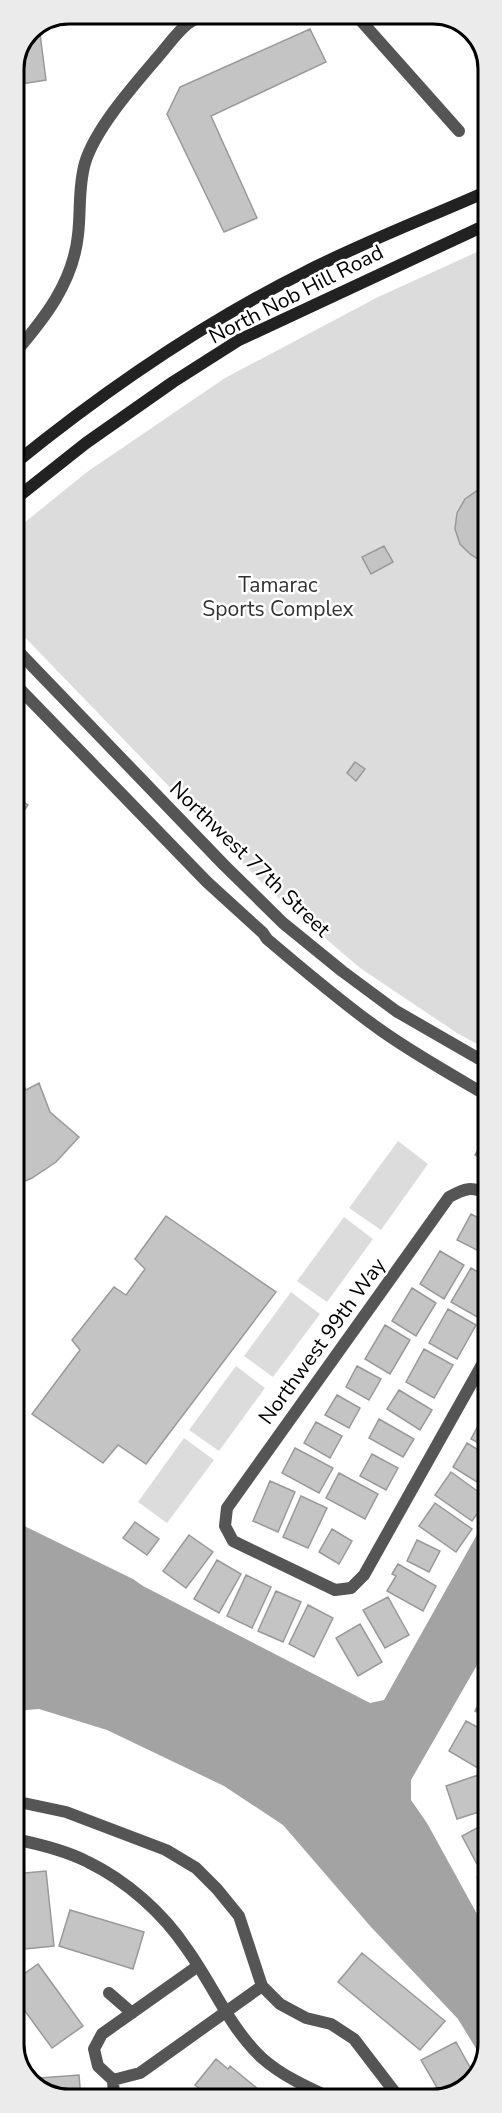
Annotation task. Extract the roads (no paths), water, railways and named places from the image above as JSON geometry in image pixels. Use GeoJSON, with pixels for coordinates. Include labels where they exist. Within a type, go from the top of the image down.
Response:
{"type":"FeatureCollection","features":[{"type":"Feature","properties":{"kind":"main road","name":"North Nob Hill Road"},"geometry":{"type":"LineString","coordinates":[[24,456],[140,369],[223,317],[306,272],[478,195]]}},
{"type":"Feature","properties":{"kind":"main road","name":"North Nob Hill Road"},"geometry":{"type":"LineString","coordinates":[[24,492],[86,443],[173,382],[239,340],[478,229]]}},
{"type":"Feature","properties":{"kind":"street"},"geometry":{"type":"LineString","coordinates":[[24,342],[39,325],[73,266],[78,235],[79,186],[86,160],[98,135],[135,85],[188,24]]}},
{"type":"Feature","properties":{"kind":"street"},"geometry":{"type":"LineString","coordinates":[[364,24],[459,131]]}},
{"type":"Feature","properties":{"kind":"street","name":"Northwest 77th Street"},"geometry":{"type":"LineString","coordinates":[[24,657],[224,866],[283,923],[396,1011],[478,1058]]}},
{"type":"Feature","properties":{"kind":"street","name":"Northwest 77th Street"},"geometry":{"type":"LineString","coordinates":[[24,693],[207,882],[267,939],[327,990],[381,1031],[478,1090]]}},
{"type":"Feature","properties":{"kind":"street","name":"Northwest 99th Way"},"geometry":{"type":"LineString","coordinates":[[478,1190],[464,1188],[448,1197],[227,1508],[225,1526],[233,1541],[334,1590],[351,1588],[364,1575],[478,1372]]}},
{"type":"Feature","properties":{"kind":"street"},"geometry":{"type":"LineString","coordinates":[[24,1803],[66,1812],[166,1850],[196,1868],[239,1916],[262,1986],[280,2004],[306,2018],[331,2024],[354,2039],[393,2089]]}},
{"type":"Feature","properties":{"kind":"street"},"geometry":{"type":"LineString","coordinates":[[24,1841],[44,1845],[88,1862],[126,1886],[162,1918],[187,1948],[236,2030],[263,2059],[311,2089]]}},
{"type":"Feature","properties":{"kind":"street"},"geometry":{"type":"LineString","coordinates":[[113,2089],[113,2080],[98,2066],[94,2049],[102,2034],[198,1966]]}},
{"type":"Feature","properties":{"kind":"street"},"geometry":{"type":"LineString","coordinates":[[113,2080],[140,2073],[262,1986]]}},
{"type":"Feature","properties":{"kind":"street"},"geometry":{"type":"LineString","coordinates":[[109,1993],[132,2013]]}},
{"type":"Feature","properties":{"kind":"park label","name":"Tamarac Sports Complex"},"geometry":{"type":"Point","coordinates":[278,597]}}]}
